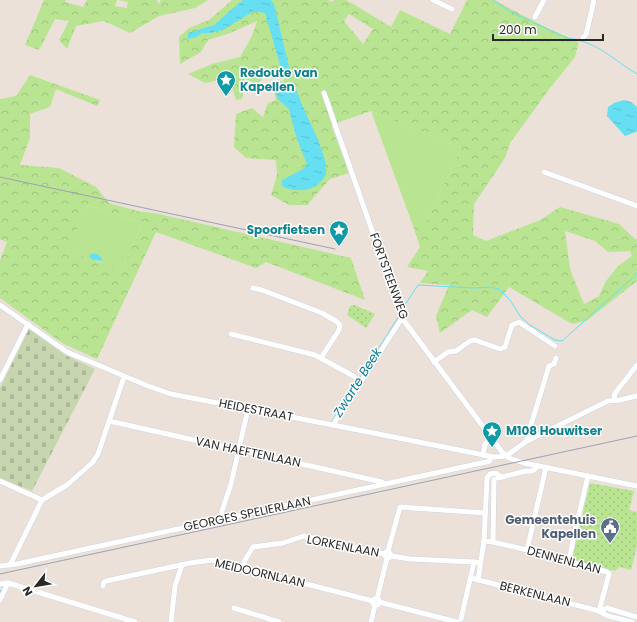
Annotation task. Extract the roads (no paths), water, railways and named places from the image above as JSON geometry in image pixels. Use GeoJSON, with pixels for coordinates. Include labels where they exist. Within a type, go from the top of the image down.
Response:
{"type":"FeatureCollection","features":[{"type":"Feature","properties":{"kind":"street"},"geometry":{"type":"LineString","coordinates":[[433,0],[452,9]]}},
{"type":"Feature","properties":{"kind":"street"},"geometry":{"type":"LineString","coordinates":[[535,17],[544,0]]}},
{"type":"Feature","properties":{"kind":"street"},"geometry":{"type":"LineString","coordinates":[[583,37],[586,35],[594,0]]}},
{"type":"Feature","properties":{"kind":"street","name":"FORTSTEENWEG"},"geometry":{"type":"LineString","coordinates":[[324,93],[402,318],[506,456]]}},
{"type":"Feature","properties":{"kind":"street"},"geometry":{"type":"LineString","coordinates":[[544,172],[637,206]]}},
{"type":"Feature","properties":{"kind":"street"},"geometry":{"type":"LineString","coordinates":[[253,288],[262,290],[322,314],[340,325],[339,330],[321,358]]}},
{"type":"Feature","properties":{"kind":"street","name":"HEIDESTRAAT"},"geometry":{"type":"LineString","coordinates":[[0,305],[67,352],[171,394],[490,457],[506,456]]}},
{"type":"Feature","properties":{"kind":"street"},"geometry":{"type":"LineString","coordinates":[[333,425],[402,318]]}},
{"type":"Feature","properties":{"kind":"street"},"geometry":{"type":"LineString","coordinates":[[434,362],[448,352],[456,351],[470,341],[475,340],[500,349],[505,347],[512,325],[519,322],[555,346]]}},
{"type":"Feature","properties":{"kind":"street"},"geometry":{"type":"LineString","coordinates":[[0,380],[28,324]]}},
{"type":"Feature","properties":{"kind":"street"},"geometry":{"type":"LineString","coordinates":[[231,334],[315,355],[355,377],[360,384]]}},
{"type":"Feature","properties":{"kind":"street"},"geometry":{"type":"LineString","coordinates":[[527,441],[548,366],[554,364],[556,358]]}},
{"type":"Feature","properties":{"kind":"street"},"geometry":{"type":"LineString","coordinates":[[615,400],[614,395],[637,364]]}},
{"type":"Feature","properties":{"kind":"street"},"geometry":{"type":"LineString","coordinates":[[10,565],[42,500],[67,485],[93,462],[98,454],[124,376]]}},
{"type":"Feature","properties":{"kind":"street"},"geometry":{"type":"LineString","coordinates":[[637,396],[608,401],[527,441],[506,456],[538,466],[637,486]]}},
{"type":"Feature","properties":{"kind":"street"},"geometry":{"type":"LineString","coordinates":[[219,520],[231,484],[248,409]]}},
{"type":"Feature","properties":{"kind":"street","name":"VAN HAEFTENLAAN"},"geometry":{"type":"LineString","coordinates":[[109,421],[375,480],[386,484]]}},
{"type":"Feature","properties":{"kind":"street"},"geometry":{"type":"LineString","coordinates":[[483,455],[487,442],[492,439]]}},
{"type":"Feature","properties":{"kind":"street","name":"GEORGES SPELIERLAAN"},"geometry":{"type":"LineString","coordinates":[[0,566],[17,564],[486,462],[490,461],[490,457]]}},
{"type":"Feature","properties":{"kind":"street"},"geometry":{"type":"LineString","coordinates":[[526,471],[530,464]]}},
{"type":"Feature","properties":{"kind":"street"},"geometry":{"type":"LineString","coordinates":[[488,483],[490,480],[534,470],[538,466]]}},
{"type":"Feature","properties":{"kind":"street"},"geometry":{"type":"LineString","coordinates":[[527,550],[546,467]]}},
{"type":"Feature","properties":{"kind":"street"},"geometry":{"type":"LineString","coordinates":[[478,580],[484,540],[488,483],[487,478],[490,474],[494,473],[501,477]]}},
{"type":"Feature","properties":{"kind":"street"},"geometry":{"type":"LineString","coordinates":[[569,561],[588,476]]}},
{"type":"Feature","properties":{"kind":"street"},"geometry":{"type":"LineString","coordinates":[[493,542],[494,479]]}},
{"type":"Feature","properties":{"kind":"street"},"geometry":{"type":"LineString","coordinates":[[0,482],[42,500]]}},
{"type":"Feature","properties":{"kind":"street"},"geometry":{"type":"LineString","coordinates":[[371,622],[400,506],[485,513]]}},
{"type":"Feature","properties":{"kind":"street","name":"LORKENLAAN"},"geometry":{"type":"LineString","coordinates":[[243,568],[244,560],[253,547],[283,543],[304,536],[410,559],[480,563]]}},
{"type":"Feature","properties":{"kind":"street","name":"DENNENLAAN"},"geometry":{"type":"LineString","coordinates":[[484,540],[607,572],[609,574],[600,611]]}},
{"type":"Feature","properties":{"kind":"street","name":"MEIDOORNLAAN"},"geometry":{"type":"LineString","coordinates":[[103,586],[104,582],[106,581],[212,560],[376,602],[460,621]]}},
{"type":"Feature","properties":{"kind":"street"},"geometry":{"type":"LineString","coordinates":[[460,621],[474,562]]}},
{"type":"Feature","properties":{"kind":"street"},"geometry":{"type":"LineString","coordinates":[[171,622],[175,586],[182,565]]}},
{"type":"Feature","properties":{"kind":"street","name":"BERKENLAAN"},"geometry":{"type":"LineString","coordinates":[[471,578],[600,611],[608,616],[632,622]]}},
{"type":"Feature","properties":{"kind":"street"},"geometry":{"type":"LineString","coordinates":[[0,584],[8,583],[136,622]]}},
{"type":"Feature","properties":{"kind":"street"},"geometry":{"type":"LineString","coordinates":[[0,600],[8,583]]}},
{"type":"Feature","properties":{"kind":"street"},"geometry":{"type":"LineString","coordinates":[[234,608],[278,622]]}},
{"type":"Feature","properties":{"kind":"street","name":"BERKENLAAN"},"geometry":{"type":"LineString","coordinates":[[600,611],[607,608],[637,617]]}},
{"type":"Feature","properties":{"kind":"water"},"geometry":{"type":"Polygon","coordinates":[[[243,0],[271,0],[274,4],[292,79],[286,76],[280,65],[265,13],[254,11],[223,30],[202,33],[196,37],[188,39],[188,33],[214,25],[243,0]]]}},
{"type":"Feature","properties":{"kind":"water"},"geometry":{"type":"Polygon","coordinates":[[[285,88],[296,89],[325,159],[325,176],[317,185],[306,190],[294,190],[282,186],[282,180],[303,169],[307,164],[296,137],[289,109],[278,99],[276,93],[285,88]]]}},
{"type":"Feature","properties":{"kind":"water"},"geometry":{"type":"Polygon","coordinates":[[[624,100],[631,102],[637,107],[637,131],[625,136],[607,116],[608,107],[614,103],[624,100]]]}},
{"type":"Feature","properties":{"kind":"water"},"geometry":{"type":"Polygon","coordinates":[[[94,253],[99,255],[102,259],[101,261],[90,258],[89,256],[94,253]]]}},
{"type":"Feature","properties":{"kind":"waterway"},"geometry":{"type":"LineString","coordinates":[[493,0],[514,14],[531,21]]}},
{"type":"Feature","properties":{"kind":"waterway"},"geometry":{"type":"LineString","coordinates":[[534,23],[565,37],[595,47],[637,74]]}},
{"type":"Feature","properties":{"kind":"waterway","name":"Zwarte Beek"},"geometry":{"type":"LineString","coordinates":[[401,311],[418,285],[474,288],[490,287],[499,289],[510,300],[520,316],[530,325],[555,340],[562,341],[637,274]]}},
{"type":"Feature","properties":{"kind":"waterway","name":"Zwarte Beek"},"geometry":{"type":"LineString","coordinates":[[359,379],[399,316]]}},
{"type":"Feature","properties":{"kind":"waterway","name":"Zwarte Beek"},"geometry":{"type":"LineString","coordinates":[[331,423],[356,383]]}},
{"type":"Feature","properties":{"kind":"railway"},"geometry":{"type":"LineString","coordinates":[[0,177],[335,249]]}},
{"type":"Feature","properties":{"kind":"railway"},"geometry":{"type":"LineString","coordinates":[[0,574],[637,436]]}},
{"type":"Feature","properties":{"kind":"place","name":"Redoute van Kapellen"},"geometry":{"type":"Point","coordinates":[226,97]}},
{"type":"Feature","properties":{"kind":"place","name":"Spoorfietsen"},"geometry":{"type":"Point","coordinates":[339,247]}},
{"type":"Feature","properties":{"kind":"place","name":"M108 Houwitser"},"geometry":{"type":"Point","coordinates":[492,448]}},
{"type":"Feature","properties":{"kind":"place","name":"Gemeentehuis Kapellen"},"geometry":{"type":"Point","coordinates":[610,544]}}]}
